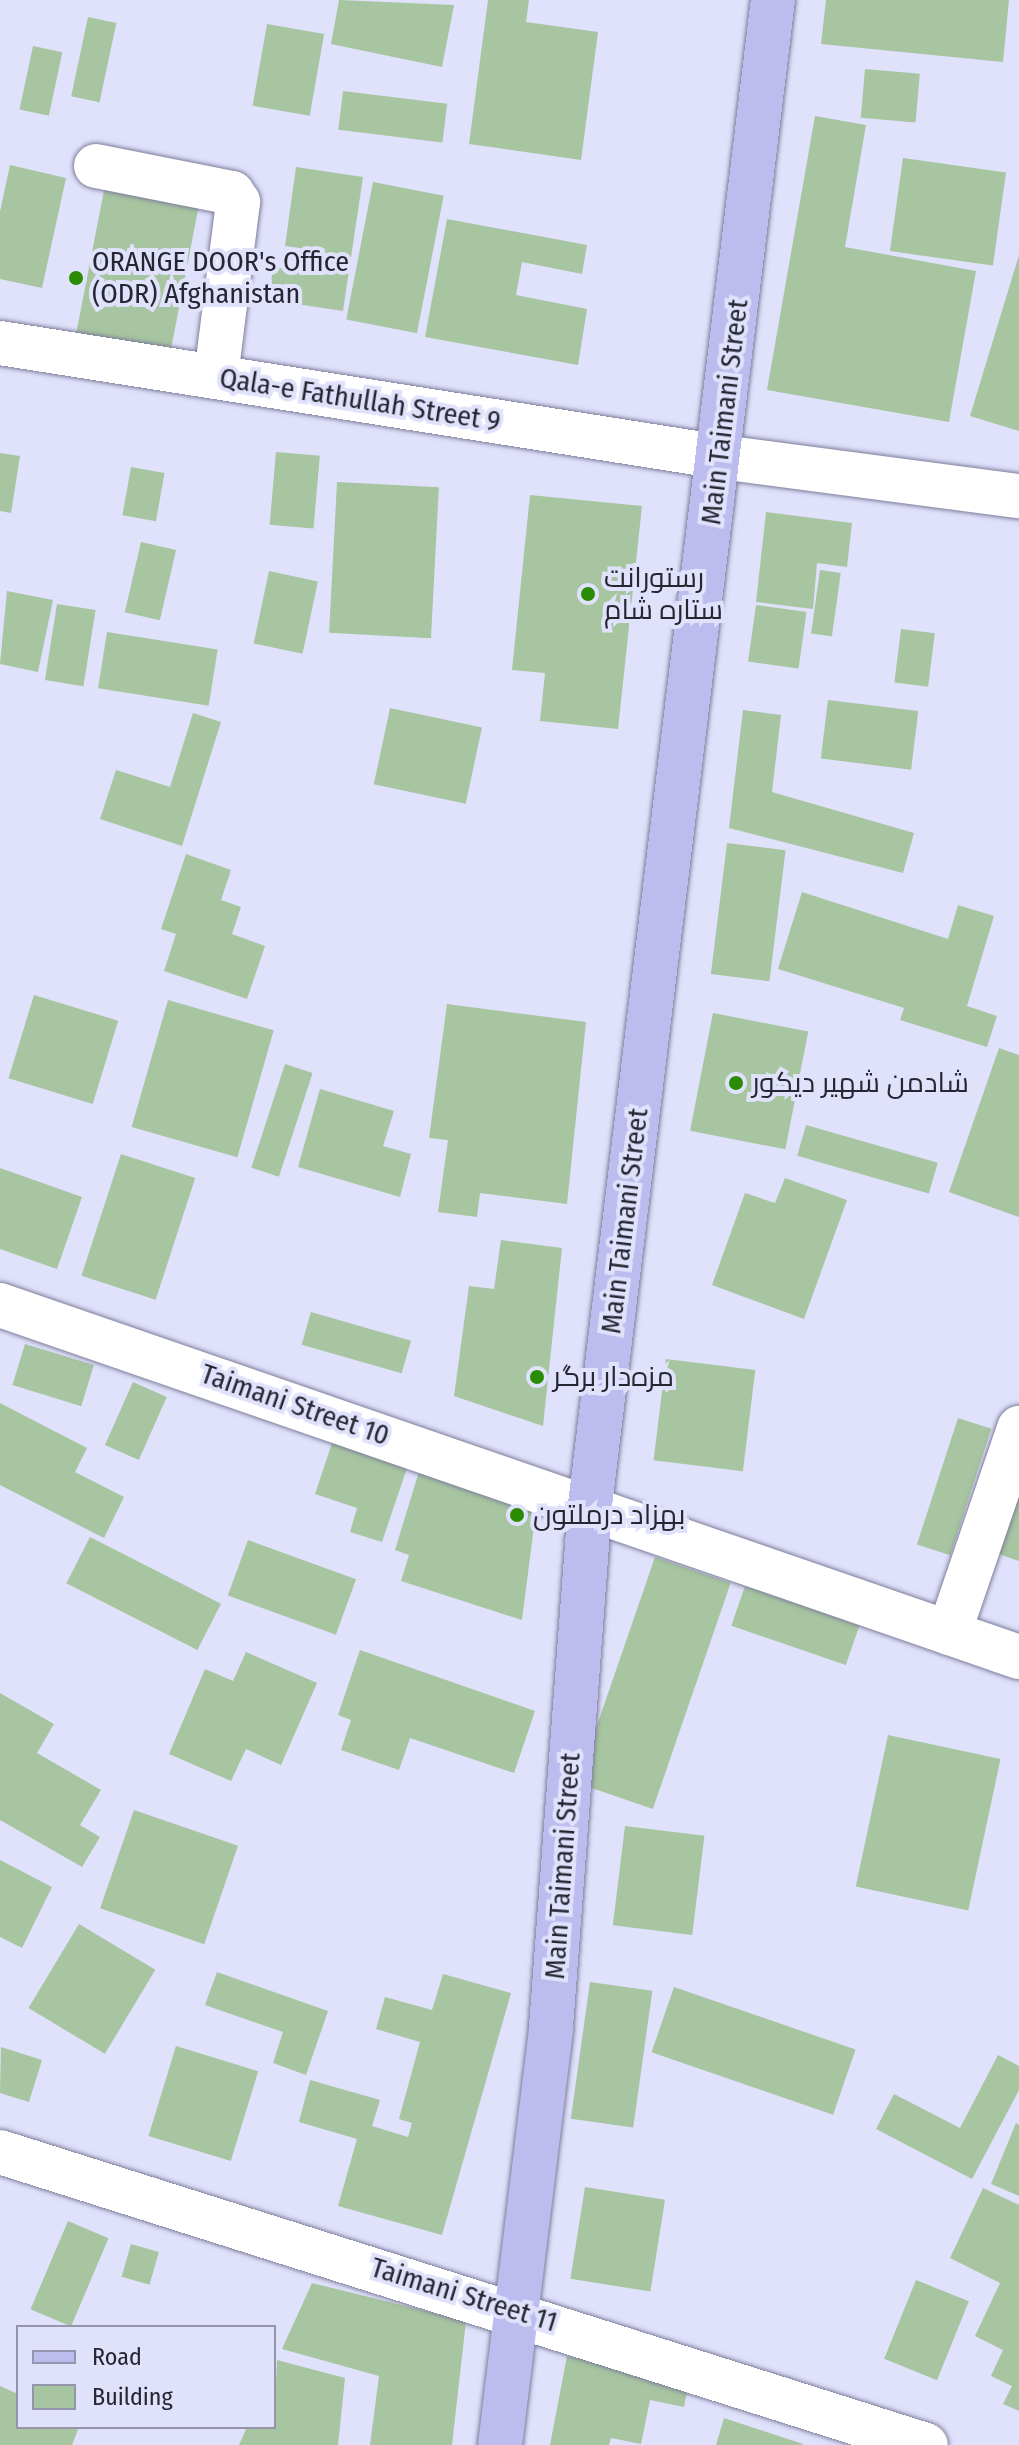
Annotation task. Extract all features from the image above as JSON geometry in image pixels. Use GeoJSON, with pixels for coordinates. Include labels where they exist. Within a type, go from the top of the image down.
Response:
{"type":"FeatureCollection","features":[{"type":"Feature","properties":{"kind":"main road","name":"Main Taimani Street"},"geometry":{"type":"LineString","coordinates":[[500,2445],[520,2312],[551,2027],[590,1505],[721,457],[773,0]]}},
{"type":"Feature","properties":{"kind":"street"},"geometry":{"type":"LineString","coordinates":[[96,166],[232,193],[238,202],[216,377]]}},
{"type":"Feature","properties":{"kind":"street","name":"Qala-e Fathullah Street 9"},"geometry":{"type":"LineString","coordinates":[[0,343],[721,457],[1019,496]]}},
{"type":"Feature","properties":{"kind":"street","name":"Taimani Street 10"},"geometry":{"type":"LineString","coordinates":[[0,1305],[590,1505],[1019,1657]]}},
{"type":"Feature","properties":{"kind":"street"},"geometry":{"type":"LineString","coordinates":[[949,1633],[1019,1428]]}},
{"type":"Feature","properties":{"kind":"street","name":"Taimani Street 11"},"geometry":{"type":"LineString","coordinates":[[0,2152],[520,2312],[926,2445]]}},
{"type":"Feature","properties":{"kind":"building"},"geometry":{"type":"Polygon","coordinates":[[[339,0],[454,5],[442,67],[331,44],[339,0]]]}},
{"type":"Feature","properties":{"kind":"building"},"geometry":{"type":"Polygon","coordinates":[[[488,0],[529,0],[526,22],[598,32],[581,160],[469,144],[488,0]]]}},
{"type":"Feature","properties":{"kind":"building"},"geometry":{"type":"Polygon","coordinates":[[[826,0],[1009,0],[1003,62],[821,44],[826,0]]]}},
{"type":"Feature","properties":{"kind":"building"},"geometry":{"type":"Polygon","coordinates":[[[88,17],[116,23],[100,102],[71,96],[88,17]]]}},
{"type":"Feature","properties":{"kind":"building"},"geometry":{"type":"Polygon","coordinates":[[[267,24],[324,34],[310,116],[253,106],[267,24]]]}},
{"type":"Feature","properties":{"kind":"building"},"geometry":{"type":"Polygon","coordinates":[[[33,46],[62,52],[49,116],[19,110],[33,46]]]}},
{"type":"Feature","properties":{"kind":"building"},"geometry":{"type":"Polygon","coordinates":[[[865,69],[920,74],[916,123],[861,118],[865,69]]]}},
{"type":"Feature","properties":{"kind":"building"},"geometry":{"type":"Polygon","coordinates":[[[343,91],[447,104],[442,143],[338,130],[343,91]]]}},
{"type":"Feature","properties":{"kind":"building"},"geometry":{"type":"Polygon","coordinates":[[[815,116],[866,125],[845,247],[976,271],[949,422],[767,390],[815,116]]]}},
{"type":"Feature","properties":{"kind":"building"},"geometry":{"type":"Polygon","coordinates":[[[903,158],[1006,172],[993,266],[890,251],[903,158]]]}},
{"type":"Feature","properties":{"kind":"building"},"geometry":{"type":"Polygon","coordinates":[[[10,165],[66,178],[42,288],[0,279],[0,212],[10,165]]]}},
{"type":"Feature","properties":{"kind":"building"},"geometry":{"type":"Polygon","coordinates":[[[296,167],[363,177],[343,311],[269,300],[273,267],[311,273],[315,250],[285,246],[296,167]]]}},
{"type":"Feature","properties":{"kind":"building"},"geometry":{"type":"Polygon","coordinates":[[[107,175],[201,193],[168,363],[74,345],[107,175]]]}},
{"type":"Feature","properties":{"kind":"building"},"geometry":{"type":"Polygon","coordinates":[[[373,182],[444,196],[417,333],[346,319],[373,182]]]}},
{"type":"Feature","properties":{"kind":"building"},"geometry":{"type":"Polygon","coordinates":[[[447,219],[587,245],[582,274],[522,262],[516,295],[587,309],[578,365],[425,337],[447,219]]]}},
{"type":"Feature","properties":{"kind":"building"},"geometry":{"type":"Polygon","coordinates":[[[1019,255],[1019,431],[970,416],[1019,255]]]}},
{"type":"Feature","properties":{"kind":"building"},"geometry":{"type":"Polygon","coordinates":[[[276,452],[320,456],[313,529],[270,525],[276,452]]]}},
{"type":"Feature","properties":{"kind":"building"},"geometry":{"type":"Polygon","coordinates":[[[0,453],[20,456],[11,513],[0,511],[0,453]]]}},
{"type":"Feature","properties":{"kind":"building"},"geometry":{"type":"Polygon","coordinates":[[[131,467],[164,473],[156,521],[122,515],[131,467]]]}},
{"type":"Feature","properties":{"kind":"building"},"geometry":{"type":"Polygon","coordinates":[[[337,482],[439,487],[431,638],[329,633],[337,482]]]}},
{"type":"Feature","properties":{"kind":"building"},"geometry":{"type":"Polygon","coordinates":[[[530,495],[642,506],[618,729],[540,721],[545,673],[512,670],[530,495]]]}},
{"type":"Feature","properties":{"kind":"building"},"geometry":{"type":"Polygon","coordinates":[[[766,512],[852,523],[847,567],[817,563],[813,609],[756,602],[766,512]]]}},
{"type":"Feature","properties":{"kind":"building"},"geometry":{"type":"Polygon","coordinates":[[[141,542],[176,550],[160,620],[125,612],[141,542]]]}},
{"type":"Feature","properties":{"kind":"building"},"geometry":{"type":"Polygon","coordinates":[[[820,570],[841,573],[832,636],[811,633],[820,570]]]}},
{"type":"Feature","properties":{"kind":"building"},"geometry":{"type":"Polygon","coordinates":[[[269,571],[318,581],[303,654],[254,643],[269,571]]]}},
{"type":"Feature","properties":{"kind":"building"},"geometry":{"type":"Polygon","coordinates":[[[7,591],[53,600],[38,672],[0,664],[7,591]]]}},
{"type":"Feature","properties":{"kind":"building"},"geometry":{"type":"Polygon","coordinates":[[[57,604],[96,610],[83,686],[45,680],[57,604]]]}},
{"type":"Feature","properties":{"kind":"building"},"geometry":{"type":"Polygon","coordinates":[[[756,605],[807,612],[799,669],[748,661],[756,605]]]}},
{"type":"Feature","properties":{"kind":"building"},"geometry":{"type":"Polygon","coordinates":[[[901,629],[935,633],[928,687],[894,683],[901,629]]]}},
{"type":"Feature","properties":{"kind":"building"},"geometry":{"type":"Polygon","coordinates":[[[107,632],[218,650],[209,706],[98,688],[107,632]]]}},
{"type":"Feature","properties":{"kind":"building"},"geometry":{"type":"Polygon","coordinates":[[[828,700],[918,711],[911,770],[821,759],[828,700]]]}},
{"type":"Feature","properties":{"kind":"building"},"geometry":{"type":"Polygon","coordinates":[[[390,708],[482,728],[466,804],[374,784],[390,708]]]}},
{"type":"Feature","properties":{"kind":"building"},"geometry":{"type":"Polygon","coordinates":[[[743,710],[781,715],[772,792],[914,833],[903,873],[729,828],[743,710]]]}},
{"type":"Feature","properties":{"kind":"building"},"geometry":{"type":"Polygon","coordinates":[[[193,713],[221,722],[182,846],[100,819],[116,770],[170,787],[193,713]]]}},
{"type":"Feature","properties":{"kind":"building"},"geometry":{"type":"Polygon","coordinates":[[[727,843],[786,850],[769,981],[711,974],[727,843]]]}},
{"type":"Feature","properties":{"kind":"building"},"geometry":{"type":"Polygon","coordinates":[[[186,854],[231,870],[221,900],[241,907],[232,934],[265,946],[247,999],[164,971],[176,934],[161,929],[186,854]]]}},
{"type":"Feature","properties":{"kind":"building"},"geometry":{"type":"Polygon","coordinates":[[[802,892],[948,939],[958,905],[994,916],[967,1006],[997,1016],[987,1047],[900,1020],[904,1008],[778,969],[802,892]]]}},
{"type":"Feature","properties":{"kind":"building"},"geometry":{"type":"Polygon","coordinates":[[[34,995],[118,1021],[93,1104],[9,1078],[34,995]]]}},
{"type":"Feature","properties":{"kind":"building"},"geometry":{"type":"Polygon","coordinates":[[[168,1000],[274,1030],[237,1157],[132,1127],[168,1000]]]}},
{"type":"Feature","properties":{"kind":"building"},"geometry":{"type":"Polygon","coordinates":[[[447,1004],[586,1022],[567,1204],[480,1193],[477,1217],[438,1212],[448,1140],[429,1138],[447,1004]]]}},
{"type":"Feature","properties":{"kind":"building"},"geometry":{"type":"Polygon","coordinates":[[[713,1013],[808,1032],[785,1149],[690,1131],[713,1013]]]}},
{"type":"Feature","properties":{"kind":"building"},"geometry":{"type":"Polygon","coordinates":[[[999,1048],[1019,1055],[1019,1217],[949,1192],[999,1048]]]}},
{"type":"Feature","properties":{"kind":"building"},"geometry":{"type":"Polygon","coordinates":[[[285,1064],[313,1073],[279,1177],[251,1168],[285,1064]]]}},
{"type":"Feature","properties":{"kind":"building"},"geometry":{"type":"Polygon","coordinates":[[[320,1089],[394,1111],[383,1146],[411,1154],[400,1197],[298,1167],[320,1089]]]}},
{"type":"Feature","properties":{"kind":"building"},"geometry":{"type":"Polygon","coordinates":[[[806,1125],[938,1163],[929,1194],[797,1156],[806,1125]]]}},
{"type":"Feature","properties":{"kind":"building"},"geometry":{"type":"Polygon","coordinates":[[[121,1154],[195,1178],[156,1300],[81,1276],[121,1154]]]}},
{"type":"Feature","properties":{"kind":"building"},"geometry":{"type":"Polygon","coordinates":[[[0,1168],[82,1197],[57,1269],[0,1249],[0,1168]]]}},
{"type":"Feature","properties":{"kind":"building"},"geometry":{"type":"Polygon","coordinates":[[[785,1178],[847,1200],[804,1319],[712,1285],[745,1193],[775,1203],[785,1178]]]}},
{"type":"Feature","properties":{"kind":"building"},"geometry":{"type":"Polygon","coordinates":[[[501,1240],[562,1248],[543,1426],[454,1396],[469,1286],[494,1289],[501,1240]]]}},
{"type":"Feature","properties":{"kind":"building"},"geometry":{"type":"Polygon","coordinates":[[[311,1312],[411,1341],[402,1373],[302,1345],[311,1312]]]}},
{"type":"Feature","properties":{"kind":"building"},"geometry":{"type":"Polygon","coordinates":[[[25,1344],[94,1365],[81,1406],[12,1385],[25,1344]]]}},
{"type":"Feature","properties":{"kind":"building"},"geometry":{"type":"Polygon","coordinates":[[[666,1359],[755,1370],[743,1471],[654,1460],[666,1359]]]}},
{"type":"Feature","properties":{"kind":"building"},"geometry":{"type":"Polygon","coordinates":[[[133,1382],[167,1397],[139,1460],[105,1445],[133,1382]]]}},
{"type":"Feature","properties":{"kind":"building"},"geometry":{"type":"Polygon","coordinates":[[[0,1403],[87,1448],[75,1472],[124,1497],[104,1538],[0,1485],[0,1403]]]}},
{"type":"Feature","properties":{"kind":"building"},"geometry":{"type":"Polygon","coordinates":[[[958,1418],[991,1429],[950,1555],[917,1544],[958,1418]]]}},
{"type":"Feature","properties":{"kind":"building"},"geometry":{"type":"Polygon","coordinates":[[[333,1440],[408,1465],[382,1542],[350,1532],[357,1508],[315,1494],[333,1440]]]}},
{"type":"Feature","properties":{"kind":"building"},"geometry":{"type":"Polygon","coordinates":[[[1019,1462],[1019,1561],[990,1551],[1019,1462]]]}},
{"type":"Feature","properties":{"kind":"building"},"geometry":{"type":"Polygon","coordinates":[[[421,1465],[537,1503],[522,1620],[401,1581],[409,1555],[395,1550],[421,1465]]]}},
{"type":"Feature","properties":{"kind":"building"},"geometry":{"type":"Polygon","coordinates":[[[90,1537],[221,1604],[197,1650],[66,1583],[90,1537]]]}},
{"type":"Feature","properties":{"kind":"building"},"geometry":{"type":"Polygon","coordinates":[[[248,1540],[356,1579],[336,1635],[228,1595],[248,1540]]]}},
{"type":"Feature","properties":{"kind":"building"},"geometry":{"type":"Polygon","coordinates":[[[655,1557],[731,1583],[653,1809],[577,1783],[655,1557]]]}},
{"type":"Feature","properties":{"kind":"building"},"geometry":{"type":"Polygon","coordinates":[[[745,1586],[859,1625],[846,1665],[731,1626],[745,1586]]]}},
{"type":"Feature","properties":{"kind":"building"},"geometry":{"type":"Polygon","coordinates":[[[360,1650],[535,1711],[514,1773],[410,1738],[399,1770],[341,1750],[351,1720],[338,1715],[360,1650]]]}},
{"type":"Feature","properties":{"kind":"building"},"geometry":{"type":"Polygon","coordinates":[[[246,1652],[317,1683],[281,1765],[246,1749],[231,1781],[169,1754],[205,1669],[233,1681],[246,1652]]]}},
{"type":"Feature","properties":{"kind":"building"},"geometry":{"type":"Polygon","coordinates":[[[0,1693],[54,1724],[37,1753],[101,1790],[80,1825],[100,1837],[82,1867],[0,1820],[0,1693]]]}},
{"type":"Feature","properties":{"kind":"building"},"geometry":{"type":"Polygon","coordinates":[[[888,1735],[1000,1759],[968,1911],[856,1887],[888,1735]]]}},
{"type":"Feature","properties":{"kind":"building"},"geometry":{"type":"Polygon","coordinates":[[[134,1810],[238,1846],[204,1944],[100,1908],[134,1810]]]}},
{"type":"Feature","properties":{"kind":"building"},"geometry":{"type":"Polygon","coordinates":[[[625,1826],[704,1836],[692,1935],[613,1925],[625,1826]]]}},
{"type":"Feature","properties":{"kind":"building"},"geometry":{"type":"Polygon","coordinates":[[[0,1860],[52,1887],[22,1948],[0,1937],[0,1860]]]}},
{"type":"Feature","properties":{"kind":"building"},"geometry":{"type":"Polygon","coordinates":[[[79,1924],[155,1970],[105,2054],[29,2008],[79,1924]]]}},
{"type":"Feature","properties":{"kind":"building"},"geometry":{"type":"Polygon","coordinates":[[[217,1972],[328,2011],[306,2075],[273,2063],[283,2032],[205,2005],[217,1972]]]}},
{"type":"Feature","properties":{"kind":"building"},"geometry":{"type":"Polygon","coordinates":[[[443,1974],[511,1993],[442,2235],[338,2206],[357,2139],[299,2122],[310,2080],[380,2100],[372,2126],[408,2137],[412,2123],[399,2119],[420,2042],[376,2029],[385,1997],[432,2010],[443,1974]]]}},
{"type":"Feature","properties":{"kind":"building"},"geometry":{"type":"Polygon","coordinates":[[[590,1982],[652,1991],[633,2127],[571,2119],[590,1982]]]}},
{"type":"Feature","properties":{"kind":"building"},"geometry":{"type":"Polygon","coordinates":[[[674,1987],[856,2050],[833,2115],[652,2052],[674,1987]]]}},
{"type":"Feature","properties":{"kind":"building"},"geometry":{"type":"Polygon","coordinates":[[[176,2046],[258,2071],[231,2161],[149,2136],[176,2046]]]}},
{"type":"Feature","properties":{"kind":"building"},"geometry":{"type":"Polygon","coordinates":[[[1,2047],[42,2060],[29,2102],[0,2093],[1,2047]]]}},
{"type":"Feature","properties":{"kind":"building"},"geometry":{"type":"Polygon","coordinates":[[[998,2055],[1019,2066],[1019,2090],[972,2179],[876,2129],[894,2094],[960,2128],[998,2055]]]}},
{"type":"Feature","properties":{"kind":"building"},"geometry":{"type":"Polygon","coordinates":[[[1016,2123],[1019,2125],[1019,2196],[991,2184],[1016,2123]]]}},
{"type":"Feature","properties":{"kind":"building"},"geometry":{"type":"Polygon","coordinates":[[[585,2187],[665,2200],[650,2292],[570,2279],[585,2187]]]}},
{"type":"Feature","properties":{"kind":"building"},"geometry":{"type":"Polygon","coordinates":[[[983,2188],[1019,2205],[1019,2411],[1003,2404],[1012,2386],[991,2376],[1003,2350],[975,2336],[1000,2283],[950,2258],[983,2188]]]}},
{"type":"Feature","properties":{"kind":"building"},"geometry":{"type":"Polygon","coordinates":[[[68,2221],[109,2238],[72,2325],[30,2309],[68,2221]]]}},
{"type":"Feature","properties":{"kind":"building"},"geometry":{"type":"Polygon","coordinates":[[[131,2244],[159,2252],[150,2285],[122,2277],[131,2244]]]}},
{"type":"Feature","properties":{"kind":"building"},"geometry":{"type":"Polygon","coordinates":[[[916,2280],[969,2301],[937,2380],[884,2359],[916,2280]]]}},
{"type":"Feature","properties":{"kind":"building"},"geometry":{"type":"Polygon","coordinates":[[[312,2283],[466,2321],[452,2445],[370,2445],[379,2376],[282,2349],[312,2283]]]}},
{"type":"Feature","properties":{"kind":"building"},"geometry":{"type":"Polygon","coordinates":[[[567,2356],[689,2381],[684,2407],[650,2400],[641,2444],[611,2438],[609,2445],[550,2445],[567,2356]]]}},
{"type":"Feature","properties":{"kind":"building"},"geometry":{"type":"Polygon","coordinates":[[[277,2360],[345,2378],[338,2445],[239,2445],[246,2429],[276,2429],[277,2360]]]}},
{"type":"Feature","properties":{"kind":"building"},"geometry":{"type":"Polygon","coordinates":[[[0,2386],[16,2393],[16,2429],[78,2429],[72,2445],[0,2445],[0,2386]]]}},
{"type":"Feature","properties":{"kind":"building"},"geometry":{"type":"Polygon","coordinates":[[[724,2418],[803,2444],[716,2445],[724,2418]]]}},
{"type":"Feature","properties":{"kind":"place","name":"ORANGE DOOR's Office (ODR) Afghanistan"},"geometry":{"type":"Point","coordinates":[76,278]}},
{"type":"Feature","properties":{"kind":"place","name":"رستورانت ستاره شام"},"geometry":{"type":"Point","coordinates":[588,594]}},
{"type":"Feature","properties":{"kind":"place","name":"شادمن شهیر دیکور"},"geometry":{"type":"Point","coordinates":[736,1083]}},
{"type":"Feature","properties":{"kind":"place","name":"مزه‌دار برگر"},"geometry":{"type":"Point","coordinates":[537,1377]}},
{"type":"Feature","properties":{"kind":"place","name":"بهزاد درملتون"},"geometry":{"type":"Point","coordinates":[517,1515]}}]}
